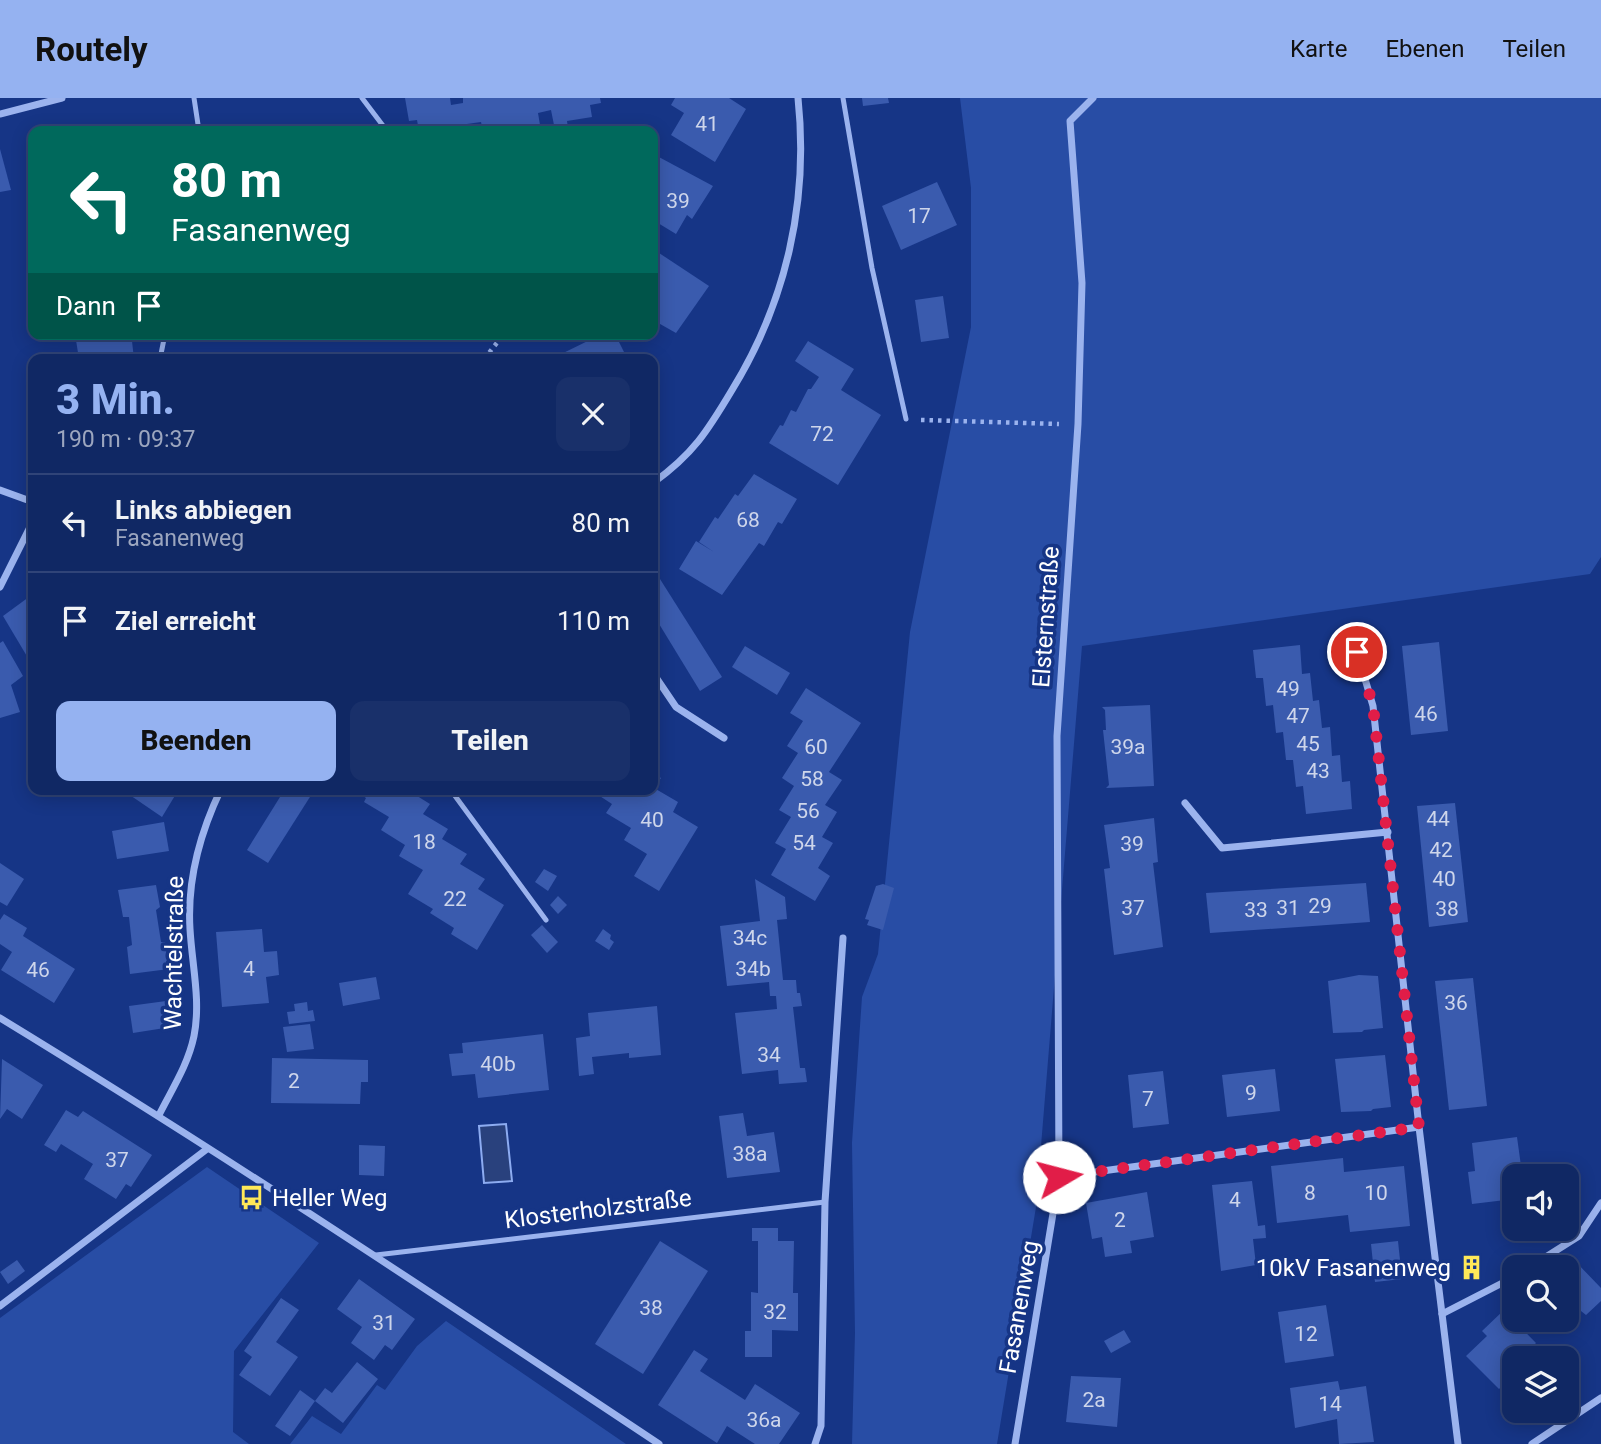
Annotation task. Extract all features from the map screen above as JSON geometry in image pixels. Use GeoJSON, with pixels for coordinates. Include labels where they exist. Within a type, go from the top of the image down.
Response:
{"type":"FeatureCollection","features":[{"type":"Feature","properties":{"kind":"street"},"geometry":{"type":"LineString","coordinates":[[0,114],[62,98]]}},
{"type":"Feature","properties":{"kind":"street"},"geometry":{"type":"LineString","coordinates":[[658,479],[687,457],[705,436],[753,357],[773,309],[798,215],[802,178],[798,98]]}},
{"type":"Feature","properties":{"kind":"street","name":"Elsternstraße"},"geometry":{"type":"LineString","coordinates":[[1060,1149],[1057,736],[1078,424],[1082,284],[1070,121],[1093,98]]}},
{"type":"Feature","properties":{"kind":"street"},"geometry":{"type":"LineString","coordinates":[[0,490],[28,500]]}},
{"type":"Feature","properties":{"kind":"street"},"geometry":{"type":"LineString","coordinates":[[0,587],[28,531]]}},
{"type":"Feature","properties":{"kind":"street"},"geometry":{"type":"LineString","coordinates":[[1357,652],[1373,706],[1419,1127],[1458,1444]]}},
{"type":"Feature","properties":{"kind":"street"},"geometry":{"type":"LineString","coordinates":[[658,680],[676,707],[724,738]]}},
{"type":"Feature","properties":{"kind":"street","name":"Wachtelstraße"},"geometry":{"type":"LineString","coordinates":[[159,1115],[188,1060],[194,1034],[197,1005],[190,896],[194,866],[210,811],[218,795]]}},
{"type":"Feature","properties":{"kind":"street"},"geometry":{"type":"LineString","coordinates":[[1185,803],[1222,848],[1388,832]]}},
{"type":"Feature","properties":{"kind":"street"},"geometry":{"type":"LineString","coordinates":[[815,1444],[821,1426],[825,1202],[843,938]]}},
{"type":"Feature","properties":{"kind":"street"},"geometry":{"type":"LineString","coordinates":[[0,1018],[159,1115],[207,1149],[376,1255],[659,1444]]}},
{"type":"Feature","properties":{"kind":"street"},"geometry":{"type":"LineString","coordinates":[[1059,1177],[1419,1127]]}},
{"type":"Feature","properties":{"kind":"street"},"geometry":{"type":"LineString","coordinates":[[0,1306],[207,1149]]}},
{"type":"Feature","properties":{"kind":"street","name":"Fasanenweg"},"geometry":{"type":"LineString","coordinates":[[1015,1444],[1059,1177],[1060,1149]]}},
{"type":"Feature","properties":{"kind":"street"},"geometry":{"type":"LineString","coordinates":[[1549,1255],[1579,1236],[1601,1203]]}},
{"type":"Feature","properties":{"kind":"street"},"geometry":{"type":"LineString","coordinates":[[1442,1314],[1502,1283]]}},
{"type":"Feature","properties":{"kind":"street"},"geometry":{"type":"LineString","coordinates":[[1532,1444],[1601,1398]]}},
{"type":"Feature","properties":{"kind":"lane"},"geometry":{"type":"LineString","coordinates":[[194,98],[198,126]]}},
{"type":"Feature","properties":{"kind":"lane"},"geometry":{"type":"LineString","coordinates":[[362,98],[383,126]]}},
{"type":"Feature","properties":{"kind":"lane"},"geometry":{"type":"LineString","coordinates":[[843,98],[872,268],[906,419]]}},
{"type":"Feature","properties":{"kind":"lane"},"geometry":{"type":"LineString","coordinates":[[454,795],[546,920]]}},
{"type":"Feature","properties":{"kind":"lane","name":"Klosterholzstraße"},"geometry":{"type":"LineString","coordinates":[[376,1255],[825,1202]]}},
{"type":"Feature","properties":{"kind":"path"},"geometry":{"type":"LineString","coordinates":[[488,354],[499,340]]}},
{"type":"Feature","properties":{"kind":"path"},"geometry":{"type":"LineString","coordinates":[[939,420],[1069,424]]}},
{"type":"Feature","properties":{"kind":"shaded area"},"geometry":{"type":"Polygon","coordinates":[[[960,98],[1601,98],[1601,557],[1590,574],[1082,646],[1036,1207],[997,1444],[852,1444],[855,1333],[852,1143],[862,997],[878,954],[910,632],[971,327],[971,188],[960,98]]]}},
{"type":"Feature","properties":{"kind":"shaded area"},"geometry":{"type":"Polygon","coordinates":[[[506,1124],[512,1181],[484,1183],[479,1126],[506,1124]]]}},
{"type":"Feature","properties":{"kind":"shaded area"},"geometry":{"type":"Polygon","coordinates":[[[207,1167],[319,1243],[234,1351],[233,1432],[249,1444],[0,1444],[0,1318],[207,1167]]]}},
{"type":"Feature","properties":{"kind":"shaded area"},"geometry":{"type":"Polygon","coordinates":[[[446,1321],[626,1444],[290,1444],[312,1416],[341,1434],[377,1385],[385,1390],[417,1346],[446,1321]]]}},
{"type":"Feature","properties":{"kind":"building"},"geometry":{"type":"Polygon","coordinates":[[[405,98],[450,98],[451,105],[463,103],[463,98],[600,98],[601,103],[590,105],[592,117],[567,121],[568,126],[554,126],[551,110],[538,113],[540,126],[482,126],[481,122],[467,126],[418,126],[417,120],[409,121],[405,98]]]}},
{"type":"Feature","properties":{"kind":"building"},"geometry":{"type":"Polygon","coordinates":[[[675,98],[729,98],[746,109],[715,162],[671,135],[684,113],[671,105],[675,98]]]}},
{"type":"Feature","properties":{"kind":"building"},"geometry":{"type":"Polygon","coordinates":[[[862,98],[888,98],[889,103],[863,106],[862,98]]]}},
{"type":"Feature","properties":{"kind":"building"},"geometry":{"type":"Polygon","coordinates":[[[0,149],[11,190],[0,192],[0,149]]]}},
{"type":"Feature","properties":{"kind":"building"},"geometry":{"type":"Polygon","coordinates":[[[658,157],[713,186],[692,219],[687,215],[676,234],[658,223],[658,157]]]}},
{"type":"Feature","properties":{"kind":"building"},"geometry":{"type":"Polygon","coordinates":[[[937,182],[957,225],[901,250],[882,206],[937,182]]]}},
{"type":"Feature","properties":{"kind":"building"},"geometry":{"type":"Polygon","coordinates":[[[658,252],[709,286],[676,333],[658,323],[658,252]]]}},
{"type":"Feature","properties":{"kind":"building"},"geometry":{"type":"Polygon","coordinates":[[[943,296],[949,338],[921,342],[915,300],[943,296]]]}},
{"type":"Feature","properties":{"kind":"building"},"geometry":{"type":"Polygon","coordinates":[[[76,340],[137,340],[132,341],[133,354],[78,354],[76,340]]]}},
{"type":"Feature","properties":{"kind":"building"},"geometry":{"type":"Polygon","coordinates":[[[590,340],[618,340],[625,354],[561,354],[590,340]]]}},
{"type":"Feature","properties":{"kind":"building"},"geometry":{"type":"Polygon","coordinates":[[[808,341],[854,369],[841,390],[881,415],[838,485],[769,443],[780,425],[783,426],[791,410],[796,412],[808,389],[811,389],[819,377],[795,361],[808,341]]]}},
{"type":"Feature","properties":{"kind":"building"},"geometry":{"type":"Polygon","coordinates":[[[754,474],[797,499],[782,524],[778,522],[764,546],[759,543],[722,595],[679,569],[696,541],[714,552],[699,542],[715,517],[718,519],[735,494],[738,496],[754,474]]]}},
{"type":"Feature","properties":{"kind":"building"},"geometry":{"type":"Polygon","coordinates":[[[658,576],[722,677],[700,691],[658,622],[658,576]]]}},
{"type":"Feature","properties":{"kind":"building"},"geometry":{"type":"Polygon","coordinates":[[[28,598],[28,658],[3,616],[28,598]]]}},
{"type":"Feature","properties":{"kind":"building"},"geometry":{"type":"Polygon","coordinates":[[[3,641],[23,676],[11,685],[20,712],[0,718],[0,643],[3,641]]]}},
{"type":"Feature","properties":{"kind":"building"},"geometry":{"type":"Polygon","coordinates":[[[1439,642],[1448,731],[1411,735],[1402,646],[1439,642]]]}},
{"type":"Feature","properties":{"kind":"building"},"geometry":{"type":"Polygon","coordinates":[[[1300,645],[1302,674],[1310,673],[1313,701],[1319,700],[1322,728],[1330,727],[1332,756],[1340,755],[1342,782],[1350,781],[1352,809],[1306,814],[1303,786],[1296,787],[1293,760],[1286,760],[1283,732],[1276,733],[1273,705],[1266,706],[1263,678],[1256,678],[1253,650],[1300,645]]]}},
{"type":"Feature","properties":{"kind":"building"},"geometry":{"type":"Polygon","coordinates":[[[745,646],[790,673],[777,695],[732,667],[745,646]]]}},
{"type":"Feature","properties":{"kind":"building"},"geometry":{"type":"Polygon","coordinates":[[[806,688],[861,723],[829,772],[842,780],[825,805],[837,812],[822,837],[833,843],[818,868],[830,876],[815,901],[771,875],[786,849],[775,843],[791,817],[779,810],[794,786],[782,778],[798,753],[787,746],[803,721],[790,713],[806,688]]]}},
{"type":"Feature","properties":{"kind":"building"},"geometry":{"type":"Polygon","coordinates":[[[1150,705],[1154,786],[1106,788],[1109,785],[1103,730],[1106,730],[1105,710],[1102,707],[1150,705]]]}},
{"type":"Feature","properties":{"kind":"building"},"geometry":{"type":"Polygon","coordinates":[[[658,790],[678,802],[673,812],[698,827],[659,891],[634,876],[647,854],[624,840],[631,828],[606,813],[612,804],[598,795],[658,795],[658,790]]]}},
{"type":"Feature","properties":{"kind":"building"},"geometry":{"type":"Polygon","coordinates":[[[130,795],[175,795],[162,817],[130,795]]]}},
{"type":"Feature","properties":{"kind":"building"},"geometry":{"type":"Polygon","coordinates":[[[281,795],[311,795],[268,863],[247,850],[281,795]]]}},
{"type":"Feature","properties":{"kind":"building"},"geometry":{"type":"Polygon","coordinates":[[[362,795],[416,795],[430,804],[423,814],[448,829],[442,839],[467,854],[460,864],[485,879],[478,889],[504,905],[477,950],[451,934],[454,928],[430,913],[433,909],[408,894],[423,870],[399,856],[405,845],[381,830],[389,817],[364,802],[366,798],[362,795]]]}},
{"type":"Feature","properties":{"kind":"building"},"geometry":{"type":"Polygon","coordinates":[[[1455,803],[1468,922],[1429,927],[1417,806],[1455,803]]]}},
{"type":"Feature","properties":{"kind":"building"},"geometry":{"type":"Polygon","coordinates":[[[1154,818],[1158,862],[1153,863],[1163,947],[1114,955],[1104,869],[1110,868],[1104,825],[1154,818]]]}},
{"type":"Feature","properties":{"kind":"building"},"geometry":{"type":"Polygon","coordinates":[[[164,822],[169,851],[117,859],[112,831],[164,822]]]}},
{"type":"Feature","properties":{"kind":"building"},"geometry":{"type":"Polygon","coordinates":[[[0,863],[24,879],[7,906],[0,902],[0,863]]]}},
{"type":"Feature","properties":{"kind":"building"},"geometry":{"type":"Polygon","coordinates":[[[544,869],[557,876],[548,891],[535,882],[544,869]]]}},
{"type":"Feature","properties":{"kind":"building"},"geometry":{"type":"Polygon","coordinates":[[[755,879],[785,897],[787,919],[777,920],[783,980],[796,980],[797,993],[800,993],[802,1006],[793,1007],[800,1068],[805,1068],[807,1082],[779,1084],[778,1070],[742,1074],[735,1013],[777,1009],[776,996],[770,996],[769,982],[727,986],[720,926],[760,921],[755,879]]]}},
{"type":"Feature","properties":{"kind":"building"},"geometry":{"type":"Polygon","coordinates":[[[1366,883],[1370,922],[1210,933],[1206,893],[1366,883]]]}},
{"type":"Feature","properties":{"kind":"building"},"geometry":{"type":"Polygon","coordinates":[[[883,884],[894,888],[883,930],[867,925],[869,920],[865,919],[876,886],[883,884]]]}},
{"type":"Feature","properties":{"kind":"building"},"geometry":{"type":"Polygon","coordinates":[[[156,885],[160,907],[156,910],[169,969],[130,974],[127,947],[132,945],[129,917],[123,917],[118,890],[156,885]]]}},
{"type":"Feature","properties":{"kind":"building"},"geometry":{"type":"Polygon","coordinates":[[[558,896],[567,905],[558,914],[550,905],[558,896]]]}},
{"type":"Feature","properties":{"kind":"building"},"geometry":{"type":"Polygon","coordinates":[[[4,914],[27,928],[23,936],[75,969],[54,1003],[1,970],[12,952],[0,944],[0,920],[4,914]]]}},
{"type":"Feature","properties":{"kind":"building"},"geometry":{"type":"Polygon","coordinates":[[[542,925],[558,942],[547,953],[531,935],[542,925]]]}},
{"type":"Feature","properties":{"kind":"building"},"geometry":{"type":"Polygon","coordinates":[[[262,929],[264,952],[277,951],[279,975],[266,977],[269,1003],[222,1007],[216,932],[262,929]]]}},
{"type":"Feature","properties":{"kind":"building"},"geometry":{"type":"Polygon","coordinates":[[[603,929],[611,935],[610,939],[614,942],[609,950],[595,941],[603,929]]]}},
{"type":"Feature","properties":{"kind":"building"},"geometry":{"type":"Polygon","coordinates":[[[1359,975],[1378,976],[1383,1028],[1333,1033],[1328,981],[1359,975]]]}},
{"type":"Feature","properties":{"kind":"building"},"geometry":{"type":"Polygon","coordinates":[[[376,977],[380,999],[343,1006],[339,983],[376,977]]]}},
{"type":"Feature","properties":{"kind":"building"},"geometry":{"type":"Polygon","coordinates":[[[1473,978],[1487,1106],[1449,1110],[1435,981],[1473,978]]]}},
{"type":"Feature","properties":{"kind":"building"},"geometry":{"type":"Polygon","coordinates":[[[166,1001],[171,1027],[133,1033],[129,1006],[166,1001]]]}},
{"type":"Feature","properties":{"kind":"building"},"geometry":{"type":"Polygon","coordinates":[[[307,1002],[308,1011],[313,1010],[315,1021],[289,1024],[287,1012],[295,1011],[294,1004],[307,1002]]]}},
{"type":"Feature","properties":{"kind":"building"},"geometry":{"type":"Polygon","coordinates":[[[657,1006],[661,1055],[629,1058],[629,1053],[592,1057],[594,1074],[579,1076],[576,1038],[590,1036],[588,1013],[657,1006]]]}},
{"type":"Feature","properties":{"kind":"building"},"geometry":{"type":"Polygon","coordinates":[[[310,1024],[314,1049],[287,1052],[283,1027],[310,1024]]]}},
{"type":"Feature","properties":{"kind":"building"},"geometry":{"type":"Polygon","coordinates":[[[543,1034],[549,1090],[478,1098],[475,1074],[452,1076],[449,1054],[463,1053],[462,1043],[543,1034]]]}},
{"type":"Feature","properties":{"kind":"building"},"geometry":{"type":"Polygon","coordinates":[[[1385,1055],[1391,1107],[1341,1112],[1335,1059],[1385,1055]]]}},
{"type":"Feature","properties":{"kind":"building"},"geometry":{"type":"Polygon","coordinates":[[[272,1058],[368,1060],[368,1082],[361,1082],[360,1104],[271,1103],[272,1058]]]}},
{"type":"Feature","properties":{"kind":"building"},"geometry":{"type":"Polygon","coordinates":[[[2,1059],[43,1085],[22,1119],[7,1109],[0,1119],[2,1059]]]}},
{"type":"Feature","properties":{"kind":"building"},"geometry":{"type":"Polygon","coordinates":[[[1275,1069],[1280,1111],[1227,1117],[1222,1075],[1275,1069]]]}},
{"type":"Feature","properties":{"kind":"building"},"geometry":{"type":"Polygon","coordinates":[[[1163,1071],[1169,1124],[1133,1128],[1128,1075],[1163,1071]]]}},
{"type":"Feature","properties":{"kind":"building"},"geometry":{"type":"Polygon","coordinates":[[[66,1110],[78,1117],[83,1111],[152,1155],[131,1187],[126,1184],[116,1199],[84,1179],[93,1164],[61,1144],[56,1152],[44,1145],[66,1110]]]}},
{"type":"Feature","properties":{"kind":"building"},"geometry":{"type":"Polygon","coordinates":[[[743,1113],[747,1136],[774,1132],[780,1172],[727,1178],[719,1116],[743,1113]]]}},
{"type":"Feature","properties":{"kind":"building"},"geometry":{"type":"Polygon","coordinates":[[[1517,1137],[1521,1164],[1502,1164],[1502,1200],[1472,1204],[1468,1172],[1475,1171],[1472,1143],[1517,1137]]]}},
{"type":"Feature","properties":{"kind":"building"},"geometry":{"type":"Polygon","coordinates":[[[359,1145],[385,1146],[384,1176],[359,1175],[359,1145]]]}},
{"type":"Feature","properties":{"kind":"building"},"geometry":{"type":"Polygon","coordinates":[[[1343,1158],[1344,1172],[1404,1166],[1410,1226],[1350,1232],[1348,1215],[1277,1223],[1271,1166],[1343,1158]]]}},
{"type":"Feature","properties":{"kind":"building"},"geometry":{"type":"Polygon","coordinates":[[[1252,1181],[1258,1226],[1265,1225],[1266,1238],[1253,1239],[1256,1265],[1221,1271],[1212,1185],[1252,1181]]]}},
{"type":"Feature","properties":{"kind":"building"},"geometry":{"type":"Polygon","coordinates":[[[1147,1192],[1154,1237],[1130,1241],[1132,1253],[1105,1257],[1102,1237],[1092,1239],[1086,1203],[1147,1192]]]}},
{"type":"Feature","properties":{"kind":"building"},"geometry":{"type":"Polygon","coordinates":[[[752,1228],[778,1228],[778,1241],[794,1241],[793,1293],[798,1293],[798,1331],[772,1330],[772,1357],[745,1357],[745,1331],[751,1331],[751,1292],[758,1293],[758,1241],[752,1241],[752,1228]]]}},
{"type":"Feature","properties":{"kind":"building"},"geometry":{"type":"Polygon","coordinates":[[[660,1241],[708,1271],[643,1374],[595,1344],[660,1241]]]}},
{"type":"Feature","properties":{"kind":"building"},"geometry":{"type":"Polygon","coordinates":[[[1398,1241],[1402,1279],[1375,1282],[1371,1244],[1398,1241]]]}},
{"type":"Feature","properties":{"kind":"building"},"geometry":{"type":"Polygon","coordinates":[[[17,1260],[25,1271],[8,1284],[0,1272],[17,1260]]]}},
{"type":"Feature","properties":{"kind":"building"},"geometry":{"type":"Polygon","coordinates":[[[1579,1265],[1601,1288],[1601,1301],[1586,1315],[1581,1311],[1579,1313],[1579,1265]]]}},
{"type":"Feature","properties":{"kind":"building"},"geometry":{"type":"Polygon","coordinates":[[[359,1279],[415,1319],[392,1350],[385,1345],[374,1360],[351,1343],[362,1327],[337,1309],[359,1279]]]}},
{"type":"Feature","properties":{"kind":"building"},"geometry":{"type":"Polygon","coordinates":[[[281,1298],[299,1310],[276,1342],[298,1357],[270,1396],[239,1375],[252,1357],[244,1351],[281,1298]]]}},
{"type":"Feature","properties":{"kind":"building"},"geometry":{"type":"Polygon","coordinates":[[[1326,1305],[1334,1356],[1285,1363],[1278,1312],[1326,1305]]]}},
{"type":"Feature","properties":{"kind":"building"},"geometry":{"type":"Polygon","coordinates":[[[1502,1312],[1502,1332],[1525,1332],[1536,1343],[1533,1346],[1502,1346],[1502,1386],[1499,1389],[1466,1356],[1487,1336],[1482,1331],[1502,1312]]]}},
{"type":"Feature","properties":{"kind":"building"},"geometry":{"type":"Polygon","coordinates":[[[1124,1330],[1131,1342],[1111,1353],[1104,1341],[1124,1330]]]}},
{"type":"Feature","properties":{"kind":"building"},"geometry":{"type":"Polygon","coordinates":[[[694,1350],[708,1359],[700,1371],[745,1400],[755,1384],[800,1413],[779,1444],[755,1444],[727,1426],[717,1443],[658,1405],[694,1350]]]}},
{"type":"Feature","properties":{"kind":"building"},"geometry":{"type":"Polygon","coordinates":[[[357,1362],[378,1379],[343,1423],[315,1401],[325,1388],[332,1393],[357,1362]]]}},
{"type":"Feature","properties":{"kind":"building"},"geometry":{"type":"Polygon","coordinates":[[[1071,1376],[1121,1378],[1117,1427],[1066,1422],[1071,1376]]]}},
{"type":"Feature","properties":{"kind":"building"},"geometry":{"type":"Polygon","coordinates":[[[1338,1381],[1340,1390],[1366,1386],[1374,1442],[1339,1444],[1337,1419],[1295,1428],[1290,1388],[1338,1381]]]}},
{"type":"Feature","properties":{"kind":"building"},"geometry":{"type":"Polygon","coordinates":[[[300,1390],[315,1401],[290,1436],[275,1426],[300,1390]]]}},
{"type":"Feature","properties":{"kind":"place","name":"Heller Weg"},"geometry":{"type":"Point","coordinates":[252,1198]}},
{"type":"Feature","properties":{"kind":"place","name":"10kV Fasanenweg"},"geometry":{"type":"Point","coordinates":[1471,1268]}},
{"type":"Feature","properties":{"kind":"route"},"geometry":{"type":"LineString","coordinates":[[1059,1177],[1419,1127],[1373,706],[1357,652]]}}]}
